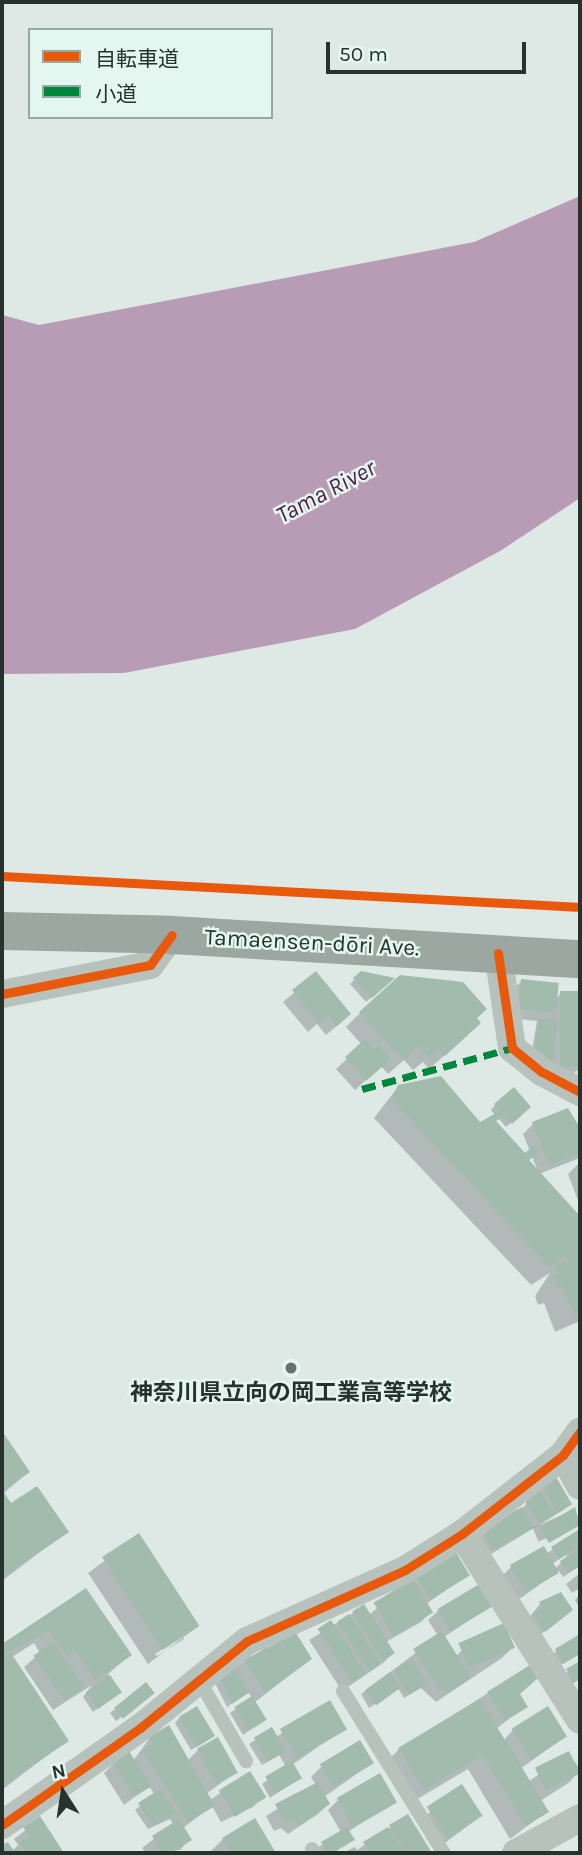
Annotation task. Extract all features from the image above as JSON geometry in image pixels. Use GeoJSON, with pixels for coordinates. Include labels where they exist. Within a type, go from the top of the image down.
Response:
{"type":"FeatureCollection","features":[{"type":"Feature","properties":{"kind":"main road","name":"Tamaensen-dōri Ave."},"geometry":{"type":"LineString","coordinates":[[2,931],[172,935],[580,959]]}},
{"type":"Feature","properties":{"kind":"street"},"geometry":{"type":"LineString","coordinates":[[2,994],[150,965],[172,935]]}},
{"type":"Feature","properties":{"kind":"street"},"geometry":{"type":"LineString","coordinates":[[498,953],[512,1048],[542,1072],[580,1092]]}},
{"type":"Feature","properties":{"kind":"street"},"geometry":{"type":"LineString","coordinates":[[2,1825],[140,1728],[247,1641],[405,1570],[462,1534],[562,1455],[580,1432]]}},
{"type":"Feature","properties":{"kind":"street"},"geometry":{"type":"LineString","coordinates":[[562,1455],[580,1486]]}},
{"type":"Feature","properties":{"kind":"street"},"geometry":{"type":"LineString","coordinates":[[462,1534],[580,1720]]}},
{"type":"Feature","properties":{"kind":"street"},"geometry":{"type":"LineString","coordinates":[[516,1853],[562,1843],[580,1818]]}},
{"type":"Feature","properties":{"kind":"lane"},"geometry":{"type":"LineString","coordinates":[[199,1680],[246,1761]]}},
{"type":"Feature","properties":{"kind":"lane"},"geometry":{"type":"LineString","coordinates":[[343,1691],[444,1853]]}},
{"type":"Feature","properties":{"kind":"water","name":"Tama River"},"geometry":{"type":"Polygon","coordinates":[[[580,196],[580,498],[500,551],[355,629],[124,673],[2,674],[2,315],[39,325],[474,242],[580,196]]]}},
{"type":"Feature","properties":{"kind":"building"},"geometry":{"type":"Polygon","coordinates":[[[316,971],[351,1014],[337,1026],[328,1015],[319,1023],[292,990],[316,971]]]}},
{"type":"Feature","properties":{"kind":"building"},"geometry":{"type":"Polygon","coordinates":[[[361,971],[395,978],[372,998],[353,978],[361,971]]]}},
{"type":"Feature","properties":{"kind":"building"},"geometry":{"type":"Polygon","coordinates":[[[400,975],[463,982],[487,1009],[477,1018],[481,1023],[445,1056],[438,1049],[429,1057],[419,1046],[404,1060],[359,1012],[400,975]]]}},
{"type":"Feature","properties":{"kind":"building"},"geometry":{"type":"Polygon","coordinates":[[[521,979],[559,983],[556,1013],[518,1009],[521,979]]]}},
{"type":"Feature","properties":{"kind":"building"},"geometry":{"type":"Polygon","coordinates":[[[560,991],[580,991],[580,1067],[560,1067],[560,991]]]}},
{"type":"Feature","properties":{"kind":"building"},"geometry":{"type":"Polygon","coordinates":[[[538,1018],[557,1019],[554,1062],[535,1052],[538,1018]]]}},
{"type":"Feature","properties":{"kind":"building"},"geometry":{"type":"Polygon","coordinates":[[[365,1039],[374,1049],[379,1045],[391,1059],[366,1081],[345,1057],[365,1039]]]}},
{"type":"Feature","properties":{"kind":"building"},"geometry":{"type":"Polygon","coordinates":[[[441,1076],[480,1122],[500,1111],[494,1104],[514,1087],[531,1107],[512,1124],[504,1115],[496,1121],[525,1153],[534,1145],[540,1152],[529,1160],[580,1216],[580,1312],[574,1315],[562,1286],[557,1288],[552,1276],[558,1274],[555,1266],[568,1261],[566,1256],[550,1268],[391,1099],[398,1085],[441,1076]]]}},
{"type":"Feature","properties":{"kind":"building"},"geometry":{"type":"Polygon","coordinates":[[[568,1108],[580,1128],[580,1153],[549,1165],[532,1122],[568,1108]]]}},
{"type":"Feature","properties":{"kind":"building"},"geometry":{"type":"Polygon","coordinates":[[[2,1431],[30,1472],[3,1491],[11,1503],[37,1486],[69,1532],[2,1578],[2,1431]]]}},
{"type":"Feature","properties":{"kind":"building"},"geometry":{"type":"Polygon","coordinates":[[[555,1475],[572,1504],[557,1513],[540,1484],[555,1475]]]}},
{"type":"Feature","properties":{"kind":"building"},"geometry":{"type":"Polygon","coordinates":[[[540,1491],[555,1515],[540,1524],[525,1501],[540,1491]]]}},
{"type":"Feature","properties":{"kind":"building"},"geometry":{"type":"Polygon","coordinates":[[[522,1507],[533,1528],[493,1550],[481,1529],[522,1507]]]}},
{"type":"Feature","properties":{"kind":"building"},"geometry":{"type":"Polygon","coordinates":[[[575,1507],[580,1525],[549,1543],[540,1528],[575,1507]]]}},
{"type":"Feature","properties":{"kind":"building"},"geometry":{"type":"Polygon","coordinates":[[[580,1529],[580,1546],[559,1559],[551,1547],[580,1529]]]}},
{"type":"Feature","properties":{"kind":"building"},"geometry":{"type":"Polygon","coordinates":[[[139,1533],[199,1626],[163,1650],[102,1557],[139,1533]]]}},
{"type":"Feature","properties":{"kind":"building"},"geometry":{"type":"Polygon","coordinates":[[[544,1546],[559,1573],[525,1592],[510,1565],[544,1546]]]}},
{"type":"Feature","properties":{"kind":"building"},"geometry":{"type":"Polygon","coordinates":[[[454,1549],[470,1576],[431,1599],[415,1573],[454,1549]]]}},
{"type":"Feature","properties":{"kind":"building"},"geometry":{"type":"Polygon","coordinates":[[[580,1549],[580,1566],[568,1573],[560,1561],[580,1549]]]}},
{"type":"Feature","properties":{"kind":"building"},"geometry":{"type":"Polygon","coordinates":[[[413,1579],[433,1612],[394,1636],[374,1603],[413,1579]]]}},
{"type":"Feature","properties":{"kind":"building"},"geometry":{"type":"Polygon","coordinates":[[[481,1583],[494,1605],[451,1632],[437,1609],[481,1583]]]}},
{"type":"Feature","properties":{"kind":"building"},"geometry":{"type":"Polygon","coordinates":[[[86,1588],[132,1655],[96,1680],[76,1651],[67,1656],[49,1630],[2,1656],[2,1644],[86,1588]]]}},
{"type":"Feature","properties":{"kind":"building"},"geometry":{"type":"Polygon","coordinates":[[[561,1592],[573,1610],[545,1632],[533,1613],[542,1608],[539,1602],[561,1592]]]}},
{"type":"Feature","properties":{"kind":"building"},"geometry":{"type":"Polygon","coordinates":[[[364,1604],[395,1653],[383,1661],[352,1611],[364,1604]]]}},
{"type":"Feature","properties":{"kind":"building"},"geometry":{"type":"Polygon","coordinates":[[[349,1614],[381,1663],[369,1671],[337,1622],[349,1614]]]}},
{"type":"Feature","properties":{"kind":"building"},"geometry":{"type":"Polygon","coordinates":[[[331,1620],[366,1674],[352,1682],[318,1629],[331,1620]]]}},
{"type":"Feature","properties":{"kind":"building"},"geometry":{"type":"Polygon","coordinates":[[[504,1623],[515,1648],[469,1668],[458,1643],[504,1623]]]}},
{"type":"Feature","properties":{"kind":"building"},"geometry":{"type":"Polygon","coordinates":[[[442,1631],[471,1678],[447,1693],[444,1689],[440,1691],[413,1649],[442,1631]]]}},
{"type":"Feature","properties":{"kind":"building"},"geometry":{"type":"Polygon","coordinates":[[[296,1633],[312,1659],[265,1693],[244,1660],[296,1633]]]}},
{"type":"Feature","properties":{"kind":"building"},"geometry":{"type":"Polygon","coordinates":[[[580,1634],[580,1654],[563,1664],[555,1649],[580,1634]]]}},
{"type":"Feature","properties":{"kind":"building"},"geometry":{"type":"Polygon","coordinates":[[[53,1642],[85,1687],[65,1701],[33,1656],[53,1642]]]}},
{"type":"Feature","properties":{"kind":"building"},"geometry":{"type":"Polygon","coordinates":[[[11,1653],[69,1741],[2,1786],[2,1659],[11,1653]]]}},
{"type":"Feature","properties":{"kind":"building"},"geometry":{"type":"Polygon","coordinates":[[[412,1659],[427,1684],[409,1695],[394,1670],[412,1659]]]}},
{"type":"Feature","properties":{"kind":"building"},"geometry":{"type":"Polygon","coordinates":[[[580,1661],[580,1678],[574,1682],[566,1669],[580,1661]]]}},
{"type":"Feature","properties":{"kind":"building"},"geometry":{"type":"Polygon","coordinates":[[[232,1665],[250,1692],[232,1704],[218,1674],[232,1665]]]}},
{"type":"Feature","properties":{"kind":"building"},"geometry":{"type":"Polygon","coordinates":[[[530,1665],[538,1678],[520,1694],[528,1707],[505,1721],[487,1692],[530,1665]]]}},
{"type":"Feature","properties":{"kind":"building"},"geometry":{"type":"Polygon","coordinates":[[[390,1672],[401,1687],[376,1706],[365,1690],[390,1672]]]}},
{"type":"Feature","properties":{"kind":"building"},"geometry":{"type":"Polygon","coordinates":[[[110,1675],[122,1692],[98,1709],[86,1692],[110,1675]]]}},
{"type":"Feature","properties":{"kind":"building"},"geometry":{"type":"Polygon","coordinates":[[[146,1682],[155,1693],[123,1719],[114,1708],[146,1682]]]}},
{"type":"Feature","properties":{"kind":"building"},"geometry":{"type":"Polygon","coordinates":[[[252,1696],[267,1720],[249,1731],[234,1707],[252,1696]]]}},
{"type":"Feature","properties":{"kind":"building"},"geometry":{"type":"Polygon","coordinates":[[[480,1699],[549,1812],[526,1826],[483,1755],[424,1790],[398,1748],[480,1699]]]}},
{"type":"Feature","properties":{"kind":"building"},"geometry":{"type":"Polygon","coordinates":[[[330,1700],[347,1729],[297,1758],[280,1729],[330,1700]]]}},
{"type":"Feature","properties":{"kind":"building"},"geometry":{"type":"Polygon","coordinates":[[[197,1706],[215,1736],[197,1747],[179,1717],[197,1706]]]}},
{"type":"Feature","properties":{"kind":"building"},"geometry":{"type":"Polygon","coordinates":[[[548,1706],[567,1737],[531,1759],[512,1729],[548,1706]]]}},
{"type":"Feature","properties":{"kind":"building"},"geometry":{"type":"Polygon","coordinates":[[[169,1725],[215,1806],[188,1822],[142,1750],[152,1744],[148,1738],[169,1725]]]}},
{"type":"Feature","properties":{"kind":"building"},"geometry":{"type":"Polygon","coordinates":[[[272,1727],[286,1751],[268,1762],[254,1738],[272,1727]]]}},
{"type":"Feature","properties":{"kind":"building"},"geometry":{"type":"Polygon","coordinates":[[[218,1737],[238,1773],[217,1784],[197,1749],[218,1737]]]}},
{"type":"Feature","properties":{"kind":"building"},"geometry":{"type":"Polygon","coordinates":[[[360,1740],[374,1763],[334,1787],[320,1764],[360,1740]]]}},
{"type":"Feature","properties":{"kind":"building"},"geometry":{"type":"Polygon","coordinates":[[[129,1751],[151,1787],[134,1797],[113,1761],[129,1751]]]}},
{"type":"Feature","properties":{"kind":"building"},"geometry":{"type":"Polygon","coordinates":[[[569,1751],[580,1773],[546,1790],[535,1768],[569,1751]]]}},
{"type":"Feature","properties":{"kind":"building"},"geometry":{"type":"Polygon","coordinates":[[[292,1761],[302,1778],[275,1794],[265,1776],[292,1761]]]}},
{"type":"Feature","properties":{"kind":"building"},"geometry":{"type":"Polygon","coordinates":[[[250,1771],[266,1797],[235,1817],[219,1791],[250,1771]]]}},
{"type":"Feature","properties":{"kind":"building"},"geometry":{"type":"Polygon","coordinates":[[[380,1773],[397,1802],[354,1827],[337,1798],[380,1773]]]}},
{"type":"Feature","properties":{"kind":"building"},"geometry":{"type":"Polygon","coordinates":[[[318,1782],[330,1804],[300,1825],[292,1819],[284,1822],[275,1804],[318,1782]]]}},
{"type":"Feature","properties":{"kind":"building"},"geometry":{"type":"Polygon","coordinates":[[[462,1784],[483,1816],[447,1839],[427,1807],[462,1784]]]}},
{"type":"Feature","properties":{"kind":"building"},"geometry":{"type":"Polygon","coordinates":[[[160,1789],[177,1814],[153,1825],[138,1803],[160,1789]]]}},
{"type":"Feature","properties":{"kind":"building"},"geometry":{"type":"Polygon","coordinates":[[[408,1814],[432,1853],[406,1853],[389,1825],[408,1814]]]}},
{"type":"Feature","properties":{"kind":"building"},"geometry":{"type":"Polygon","coordinates":[[[40,1816],[64,1853],[26,1853],[19,1842],[29,1836],[23,1827],[40,1816]]]}},
{"type":"Feature","properties":{"kind":"building"},"geometry":{"type":"Polygon","coordinates":[[[255,1818],[276,1853],[231,1853],[222,1838],[255,1818]]]}},
{"type":"Feature","properties":{"kind":"building"},"geometry":{"type":"Polygon","coordinates":[[[179,1819],[192,1840],[171,1853],[162,1853],[152,1836],[179,1819]]]}},
{"type":"Feature","properties":{"kind":"building"},"geometry":{"type":"Polygon","coordinates":[[[347,1827],[355,1840],[328,1853],[321,1842],[347,1827]]]}},
{"type":"Feature","properties":{"kind":"building"},"geometry":{"type":"Polygon","coordinates":[[[388,1827],[404,1853],[370,1853],[363,1842],[388,1827]]]}},
{"type":"Feature","properties":{"kind":"building"},"geometry":{"type":"Polygon","coordinates":[[[8,1842],[13,1850],[18,1847],[22,1853],[2,1853],[2,1845],[8,1842]]]}},
{"type":"Feature","properties":{"kind":"marked path"},"geometry":{"type":"LineString","coordinates":[[362,1089],[512,1048]]}},
{"type":"Feature","properties":{"kind":"cycle path"},"geometry":{"type":"LineString","coordinates":[[2,876],[580,907]]}},
{"type":"Feature","properties":{"kind":"cycle path"},"geometry":{"type":"LineString","coordinates":[[2,994],[150,965],[172,935]]}},
{"type":"Feature","properties":{"kind":"cycle path"},"geometry":{"type":"LineString","coordinates":[[498,953],[512,1048],[542,1072],[580,1092]]}},
{"type":"Feature","properties":{"kind":"cycle path"},"geometry":{"type":"LineString","coordinates":[[2,1825],[140,1728],[247,1641],[405,1570],[462,1534],[563,1455],[580,1432]]}},
{"type":"Feature","properties":{"kind":"place","name":"神奈川県立向の岡工業高等学校"},"geometry":{"type":"Point","coordinates":[291,1368]}}]}
